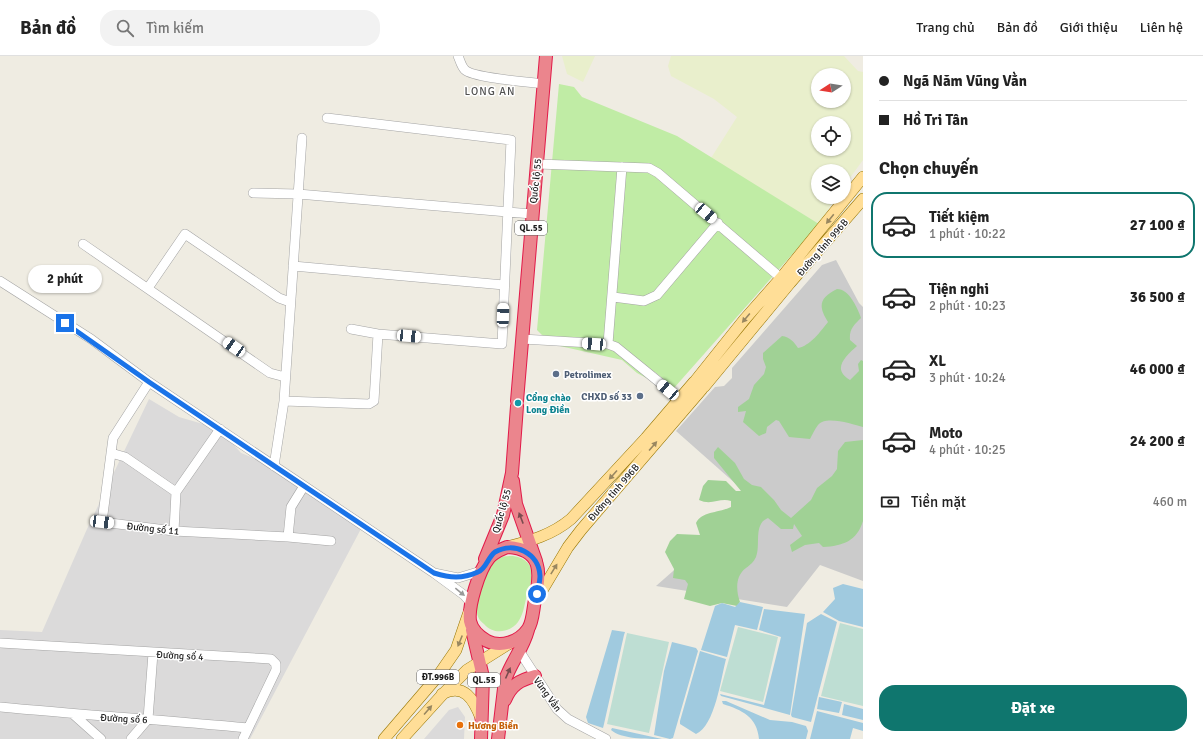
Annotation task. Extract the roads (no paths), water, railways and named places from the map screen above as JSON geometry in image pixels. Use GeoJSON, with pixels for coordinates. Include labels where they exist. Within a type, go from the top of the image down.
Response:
{"type":"FeatureCollection","features":[{"type":"Feature","properties":{"kind":"highway","name":"Quốc lộ 55"},"geometry":{"type":"LineString","coordinates":[[481,571],[503,515],[512,473],[546,56]]}},
{"type":"Feature","properties":{"kind":"highway","name":"Quốc lộ 55"},"geometry":{"type":"LineString","coordinates":[[512,473],[516,504],[530,541],[538,568]]}},
{"type":"Feature","properties":{"kind":"highway"},"geometry":{"type":"LineString","coordinates":[[507,547],[522,549],[529,554],[538,568],[540,576],[535,603],[528,629],[519,638],[510,643],[490,643],[481,638],[470,623],[471,604],[481,571],[488,558],[495,552],[507,547]]}},
{"type":"Feature","properties":{"kind":"highway","name":"QL.55"},"geometry":{"type":"LineString","coordinates":[[470,623],[481,661],[484,685],[481,739]]}},
{"type":"Feature","properties":{"kind":"highway","name":"QL.55"},"geometry":{"type":"LineString","coordinates":[[498,739],[505,680],[508,671],[520,652],[528,629]]}},
{"type":"Feature","properties":{"kind":"highway"},"geometry":{"type":"LineString","coordinates":[[501,710],[513,685],[535,676]]}},
{"type":"Feature","properties":{"kind":"main road","name":"Đường tỉnh 996B"},"geometry":{"type":"LineString","coordinates":[[507,547],[530,541],[559,529],[571,520],[680,399],[699,385],[744,320],[781,278],[863,178]]}},
{"type":"Feature","properties":{"kind":"main road","name":"Đường tỉnh 996B"},"geometry":{"type":"LineString","coordinates":[[535,603],[548,578],[577,535],[699,385],[863,199]]}},
{"type":"Feature","properties":{"kind":"main road","name":"ĐT.996B"},"geometry":{"type":"LineString","coordinates":[[384,739],[438,676],[456,650],[465,628],[471,604]]}},
{"type":"Feature","properties":{"kind":"main road","name":"ĐT.996B"},"geometry":{"type":"LineString","coordinates":[[402,739],[442,694],[467,670],[510,643]]}},
{"type":"Feature","properties":{"kind":"main road"},"geometry":{"type":"LineString","coordinates":[[442,694],[453,691],[464,692],[473,700],[482,720]]}},
{"type":"Feature","properties":{"kind":"street"},"geometry":{"type":"LineString","coordinates":[[458,56],[463,68],[468,72],[481,76],[544,84]]}},
{"type":"Feature","properties":{"kind":"street"},"geometry":{"type":"LineString","coordinates":[[327,118],[512,140],[502,344],[378,334],[351,328]]}},
{"type":"Feature","properties":{"kind":"street"},"geometry":{"type":"LineString","coordinates":[[274,466],[284,401],[302,138]]}},
{"type":"Feature","properties":{"kind":"street"},"geometry":{"type":"LineString","coordinates":[[537,164],[649,168],[658,173],[781,278]]}},
{"type":"Feature","properties":{"kind":"street"},"geometry":{"type":"LineString","coordinates":[[608,344],[613,297],[622,167]]}},
{"type":"Feature","properties":{"kind":"street"},"geometry":{"type":"LineString","coordinates":[[252,193],[298,194],[532,214]]}},
{"type":"Feature","properties":{"kind":"street"},"geometry":{"type":"LineString","coordinates":[[613,297],[644,300],[657,295],[718,224]]}},
{"type":"Feature","properties":{"kind":"street"},"geometry":{"type":"LineString","coordinates":[[148,288],[185,234],[279,298],[290,302]]}},
{"type":"Feature","properties":{"kind":"street"},"geometry":{"type":"LineString","coordinates":[[83,244],[270,372],[285,377]]}},
{"type":"Feature","properties":{"kind":"street"},"geometry":{"type":"LineString","coordinates":[[293,266],[504,285]]}},
{"type":"Feature","properties":{"kind":"street"},"geometry":{"type":"LineString","coordinates":[[0,280],[434,573],[464,595],[471,604]]}},
{"type":"Feature","properties":{"kind":"street"},"geometry":{"type":"LineString","coordinates":[[284,401],[369,404],[374,401],[378,334]]}},
{"type":"Feature","properties":{"kind":"street"},"geometry":{"type":"LineString","coordinates":[[522,339],[608,344],[623,351],[680,399]]}},
{"type":"Feature","properties":{"kind":"street","name":"Đường số 11"},"geometry":{"type":"LineString","coordinates":[[149,382],[113,438],[102,522],[174,531],[288,537],[331,541]]}},
{"type":"Feature","properties":{"kind":"street"},"geometry":{"type":"LineString","coordinates":[[174,531],[176,492],[220,429]]}},
{"type":"Feature","properties":{"kind":"street"},"geometry":{"type":"LineString","coordinates":[[111,453],[125,457],[176,492]]}},
{"type":"Feature","properties":{"kind":"street"},"geometry":{"type":"LineString","coordinates":[[288,537],[291,507],[304,486]]}},
{"type":"Feature","properties":{"kind":"street"},"geometry":{"type":"LineString","coordinates":[[434,573],[458,578],[481,571]]}},
{"type":"Feature","properties":{"kind":"street","name":"Đường số 4"},"geometry":{"type":"LineString","coordinates":[[0,644],[271,659],[276,664],[276,670],[243,739]]}},
{"type":"Feature","properties":{"kind":"street","name":"Vũng Vằn"},"geometry":{"type":"LineString","coordinates":[[520,652],[549,698],[562,713],[580,726],[606,739]]}},
{"type":"Feature","properties":{"kind":"street"},"geometry":{"type":"LineString","coordinates":[[131,739],[148,719],[153,653]]}},
{"type":"Feature","properties":{"kind":"street","name":"Đường số 6"},"geometry":{"type":"LineString","coordinates":[[0,707],[74,715],[148,719],[248,728]]}},
{"type":"Feature","properties":{"kind":"street"},"geometry":{"type":"LineString","coordinates":[[74,715],[101,739]]}},
{"type":"Feature","properties":{"kind":"place","name":"Petrolimex"},"geometry":{"type":"Point","coordinates":[556,374]}},
{"type":"Feature","properties":{"kind":"place","name":"CHXD số 33"},"geometry":{"type":"Point","coordinates":[640,396]}},
{"type":"Feature","properties":{"kind":"place","name":"Cổng chào Long Điền"},"geometry":{"type":"Point","coordinates":[518,403]}},
{"type":"Feature","properties":{"kind":"place","name":"Hương Biển"},"geometry":{"type":"Point","coordinates":[460,725]}},
{"type":"Feature","properties":{"kind":"district","name":"LONG AN"},"geometry":{"type":"Point","coordinates":[490,91]}}]}
